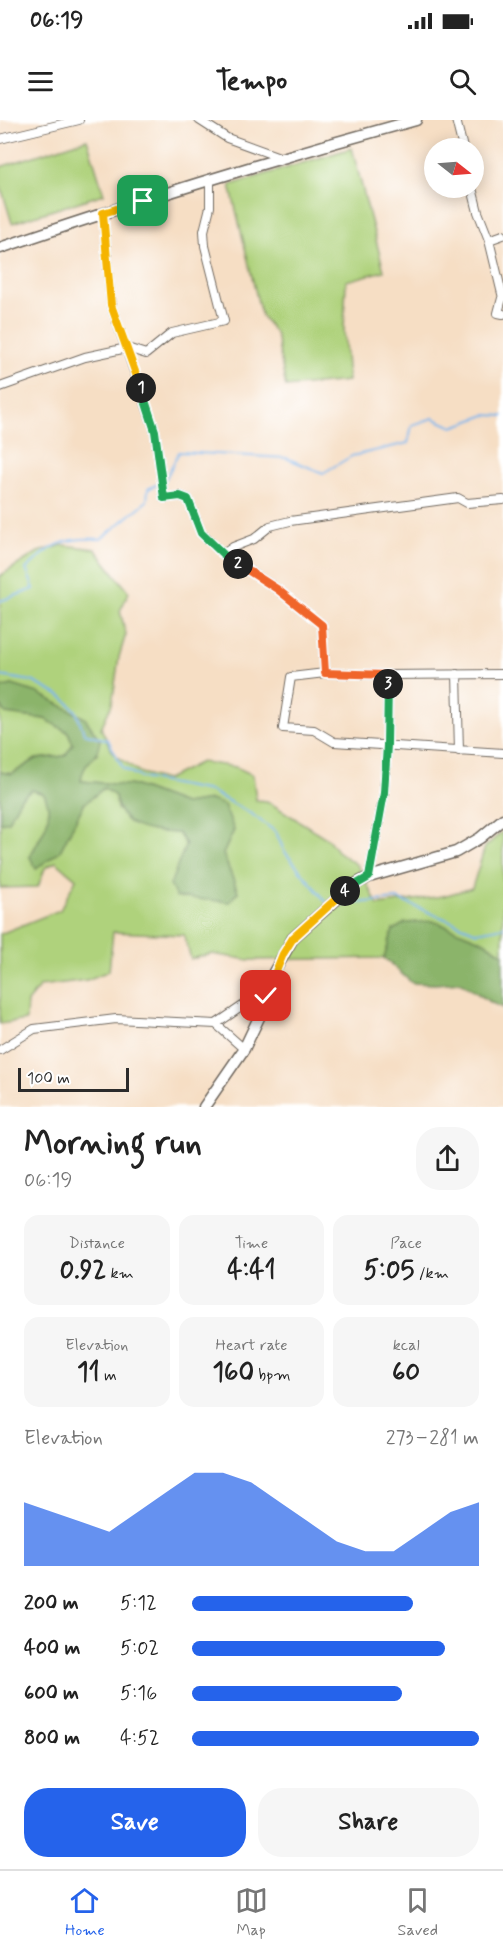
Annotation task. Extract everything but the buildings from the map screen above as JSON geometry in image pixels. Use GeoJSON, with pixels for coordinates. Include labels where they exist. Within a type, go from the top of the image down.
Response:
{"type":"FeatureCollection","features":[{"type":"Feature","properties":{"kind":"street"},"geometry":{"type":"LineString","coordinates":[[0,139],[79,120]]}},
{"type":"Feature","properties":{"kind":"street"},"geometry":{"type":"LineString","coordinates":[[199,120],[227,138],[282,158]]}},
{"type":"Feature","properties":{"kind":"street"},"geometry":{"type":"LineString","coordinates":[[0,248],[210,179],[416,120]]}},
{"type":"Feature","properties":{"kind":"street"},"geometry":{"type":"LineString","coordinates":[[456,120],[460,138]]}},
{"type":"Feature","properties":{"kind":"street"},"geometry":{"type":"LineString","coordinates":[[0,387],[86,357],[127,348],[146,354],[172,333],[224,321],[205,246],[204,231],[210,207],[210,179]]}},
{"type":"Feature","properties":{"kind":"street"},"geometry":{"type":"LineString","coordinates":[[474,198],[489,240],[503,298],[498,314],[503,314]]}},
{"type":"Feature","properties":{"kind":"street"},"geometry":{"type":"LineString","coordinates":[[103,213],[111,305],[155,431],[164,498],[180,496],[188,499],[201,533],[223,554],[277,589],[322,625],[325,673]]}},
{"type":"Feature","properties":{"kind":"street"},"geometry":{"type":"LineString","coordinates":[[489,240],[503,235]]}},
{"type":"Feature","properties":{"kind":"street"},"geometry":{"type":"LineString","coordinates":[[223,554],[233,547],[254,539],[270,525],[290,521],[458,498],[467,503],[499,500],[503,509]]}},
{"type":"Feature","properties":{"kind":"street"},"geometry":{"type":"LineString","coordinates":[[503,674],[325,673],[291,677],[283,728],[314,730],[334,742],[503,753]]}},
{"type":"Feature","properties":{"kind":"street"},"geometry":{"type":"LineString","coordinates":[[457,674],[459,751]]}},
{"type":"Feature","properties":{"kind":"street"},"geometry":{"type":"LineString","coordinates":[[369,877],[384,793],[388,675]]}},
{"type":"Feature","properties":{"kind":"street"},"geometry":{"type":"LineString","coordinates":[[204,1107],[244,1049],[255,1027],[283,954],[293,938],[353,885],[369,877],[456,852],[480,838],[503,819]]}},
{"type":"Feature","properties":{"kind":"street"},"geometry":{"type":"LineString","coordinates":[[0,1050],[33,1029],[116,1019],[216,1024],[250,1001],[266,996]]}},
{"type":"Feature","properties":{"kind":"street"},"geometry":{"type":"LineString","coordinates":[[216,1024],[244,1049]]}},
{"type":"Feature","properties":{"kind":"green space"},"geometry":{"type":"Polygon","coordinates":[[[87,139],[104,194],[12,223],[0,184],[0,167],[87,139]]]}},
{"type":"Feature","properties":{"kind":"green space"},"geometry":{"type":"Polygon","coordinates":[[[352,148],[384,271],[346,281],[344,330],[348,381],[286,387],[276,334],[261,315],[230,185],[352,148]]]}},
{"type":"Feature","properties":{"kind":"green space"},"geometry":{"type":"Polygon","coordinates":[[[63,545],[95,549],[129,592],[120,611],[126,634],[119,657],[112,704],[101,728],[113,753],[141,773],[165,780],[201,762],[236,767],[253,775],[256,800],[267,801],[328,839],[337,851],[357,865],[378,905],[443,896],[472,888],[485,847],[503,831],[503,954],[483,941],[393,930],[384,958],[249,960],[212,954],[191,959],[184,935],[113,932],[109,971],[87,980],[40,986],[27,1002],[26,1020],[0,1024],[0,934],[60,910],[76,879],[56,862],[45,868],[38,887],[0,888],[0,823],[8,821],[21,798],[32,790],[44,794],[50,806],[49,820],[30,857],[60,851],[84,804],[104,788],[115,796],[117,809],[152,831],[178,833],[186,845],[171,885],[238,892],[223,854],[234,830],[211,800],[184,804],[136,786],[80,781],[82,768],[98,753],[12,685],[0,688],[0,576],[38,552],[63,545]]]}},
{"type":"Feature","properties":{"kind":"green space"},"geometry":{"type":"Polygon","coordinates":[[[12,685],[38,693],[85,718],[100,740],[96,753],[84,769],[81,781],[136,786],[184,804],[211,800],[224,805],[234,830],[223,854],[238,892],[229,902],[176,897],[170,885],[186,844],[178,833],[146,830],[130,823],[118,808],[115,796],[104,788],[84,804],[60,851],[36,869],[30,857],[48,819],[44,794],[32,790],[21,798],[8,821],[0,823],[0,772],[12,774],[36,759],[65,756],[73,744],[68,732],[45,719],[6,714],[0,705],[0,688],[12,685]]]}},
{"type":"Feature","properties":{"kind":"green space"},"geometry":{"type":"Polygon","coordinates":[[[0,705],[6,714],[45,719],[68,732],[73,744],[65,756],[36,759],[12,774],[0,772],[0,705]]]}},
{"type":"Feature","properties":{"kind":"green space"},"geometry":{"type":"Polygon","coordinates":[[[433,921],[483,941],[503,954],[503,1008],[460,982],[412,983],[384,958],[393,930],[405,923],[433,921]]]}},
{"type":"Feature","properties":{"kind":"waterway"},"geometry":{"type":"LineString","coordinates":[[165,480],[179,452],[286,458],[323,473],[352,456],[408,443],[412,425],[433,418],[453,427],[486,415],[503,416]]}},
{"type":"Feature","properties":{"kind":"waterway"},"geometry":{"type":"LineString","coordinates":[[0,601],[34,589],[26,569],[44,553],[68,541],[101,539],[147,501],[148,489],[160,483]]}},
{"type":"Feature","properties":{"kind":"waterway"},"geometry":{"type":"LineString","coordinates":[[0,676],[32,681],[64,698],[76,711],[84,733],[108,740],[123,768],[142,778],[210,791],[250,813],[276,832],[284,851],[328,904]]}},
{"type":"Feature","properties":{"kind":"waterway"},"geometry":{"type":"LineString","coordinates":[[336,905],[397,899],[477,932],[503,927]]}},
{"type":"Feature","properties":{"kind":"route"},"geometry":{"type":"LineString","coordinates":[[143,201],[103,213],[111,305],[155,431],[160,483],[164,498],[180,496],[188,499],[201,533],[223,554],[277,589],[322,625],[325,673],[388,675],[384,793],[369,877],[353,885],[293,938],[273,974],[266,996]]}}]}
